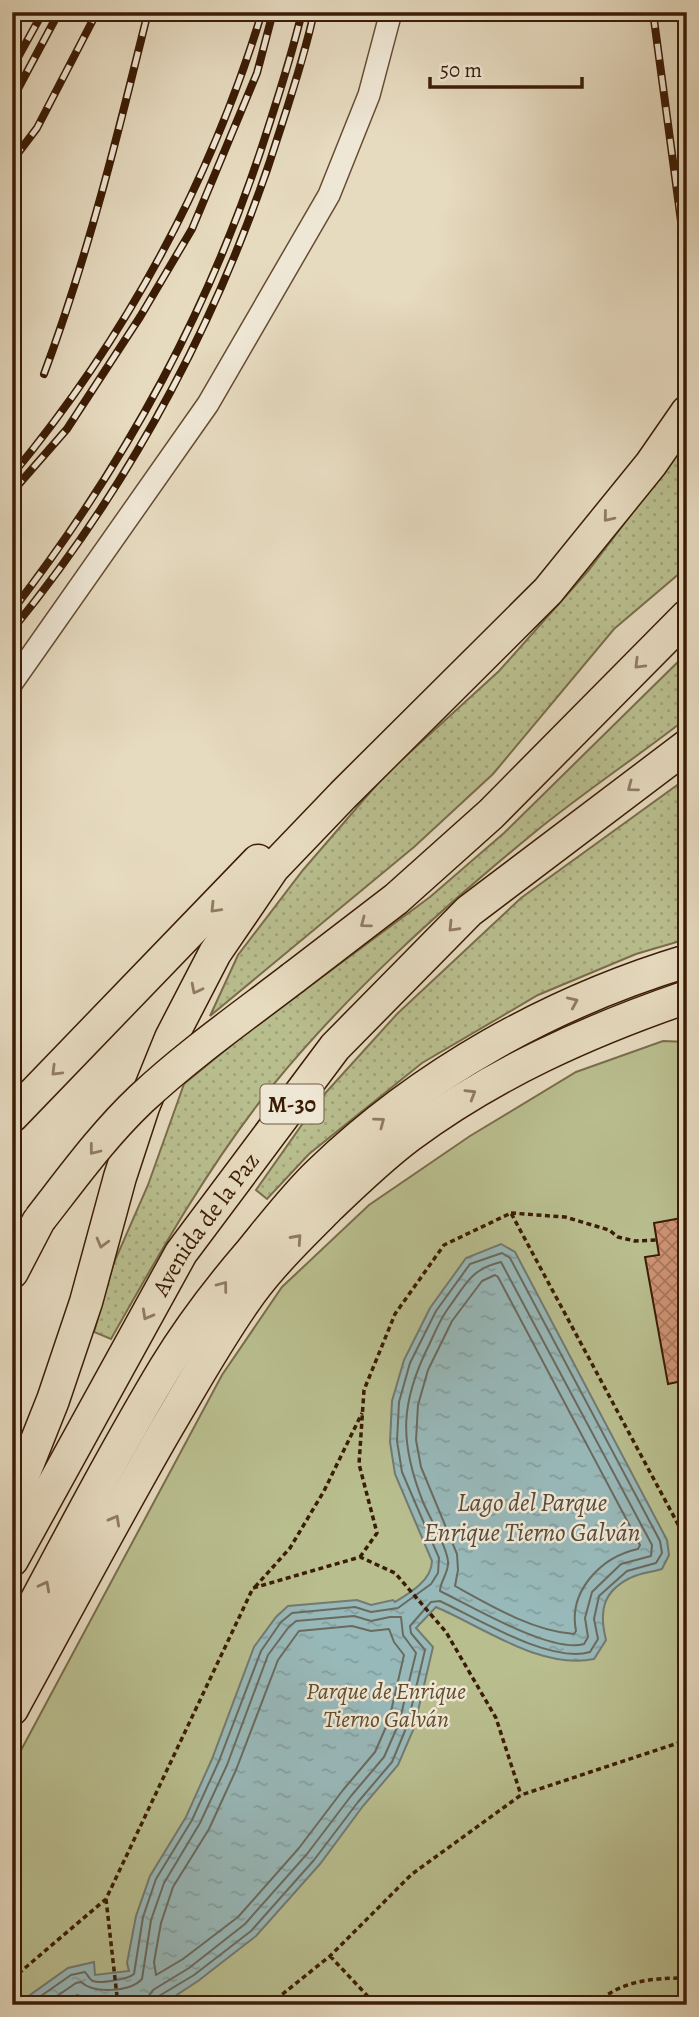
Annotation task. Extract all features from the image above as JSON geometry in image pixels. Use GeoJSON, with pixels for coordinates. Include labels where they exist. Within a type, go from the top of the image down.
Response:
{"type":"FeatureCollection","features":[{"type":"Feature","properties":{"kind":"highway"},"geometry":{"type":"LineString","coordinates":[[12,1503],[53,1401],[82,1315],[120,1177],[143,1107],[171,1038],[215,953],[273,869],[342,795],[548,591],[651,464],[687,412]]}},
{"type":"Feature","properties":{"kind":"highway"},"geometry":{"type":"LineString","coordinates":[[12,1116],[267,851],[460,660],[548,591]]}},
{"type":"Feature","properties":{"kind":"highway"},"geometry":{"type":"LineString","coordinates":[[12,1254],[105,1137],[140,1100],[176,1068],[396,899],[491,814],[687,616]]}},
{"type":"Feature","properties":{"kind":"highway","name":"Avenida de la Paz"},"geometry":{"type":"LineString","coordinates":[[12,1560],[181,1253],[335,1047],[469,911],[687,746]]}},
{"type":"Feature","properties":{"kind":"highway"},"geometry":{"type":"LineString","coordinates":[[12,1646],[166,1367],[230,1276],[317,1175],[360,1136],[455,1067],[541,1017],[596,992],[687,961]]}},
{"type":"Feature","properties":{"kind":"highway"},"geometry":{"type":"LineString","coordinates":[[12,1709],[137,1480],[209,1356],[252,1291],[303,1233],[361,1177],[408,1137],[469,1095],[538,1056],[616,1021],[687,997]]}},
{"type":"Feature","properties":{"kind":"highway"},"geometry":{"type":"LineString","coordinates":[[12,1272],[39,1221]]}},
{"type":"Feature","properties":{"kind":"lane"},"geometry":{"type":"LineString","coordinates":[[12,683],[208,404],[329,195],[369,95],[390,12]]}},
{"type":"Feature","properties":{"kind":"path"},"geometry":{"type":"LineString","coordinates":[[253,1588],[360,1557],[377,1533],[359,1464],[364,1390],[396,1314],[444,1245],[511,1213],[565,1217],[609,1230],[618,1237],[635,1241],[657,1240]]}},
{"type":"Feature","properties":{"kind":"path"},"geometry":{"type":"LineString","coordinates":[[511,1213],[687,1541]]}},
{"type":"Feature","properties":{"kind":"path"},"geometry":{"type":"LineString","coordinates":[[12,1979],[106,1899],[253,1588],[290,1548],[324,1491],[363,1410]]}},
{"type":"Feature","properties":{"kind":"path"},"geometry":{"type":"LineString","coordinates":[[360,1557],[395,1573],[446,1632],[496,1718],[520,1795]]}},
{"type":"Feature","properties":{"kind":"path"},"geometry":{"type":"LineString","coordinates":[[269,2005],[330,1955],[412,1874],[520,1795],[687,1740]]}},
{"type":"Feature","properties":{"kind":"path"},"geometry":{"type":"LineString","coordinates":[[106,1899],[118,2005]]}},
{"type":"Feature","properties":{"kind":"path"},"geometry":{"type":"LineString","coordinates":[[330,1955],[376,2005]]}},
{"type":"Feature","properties":{"kind":"path"},"geometry":{"type":"LineString","coordinates":[[595,2005],[604,1996],[629,1983],[659,1978],[687,1978]]}},
{"type":"Feature","properties":{"kind":"green space"},"geometry":{"type":"Polygon","coordinates":[[[687,441],[687,567],[614,629],[493,774],[414,847],[210,1016],[238,955],[303,870],[385,775],[499,671],[588,571],[687,441]]]}},
{"type":"Feature","properties":{"kind":"green space"},"geometry":{"type":"Polygon","coordinates":[[[687,653],[687,718],[572,803],[500,861],[431,921],[333,1017],[273,1085],[228,1145],[167,1241],[111,1339],[94,1332],[113,1265],[148,1185],[184,1084],[245,1034],[430,897],[504,833],[687,653]]]}},
{"type":"Feature","properties":{"kind":"green space"},"geometry":{"type":"Polygon","coordinates":[[[687,778],[687,939],[636,954],[538,995],[422,1063],[309,1154],[267,1199],[256,1190],[320,1099],[397,1014],[521,898],[687,778]]]}},
{"type":"Feature","properties":{"kind":"green space","name":"Parque de Enrique Tierno Galván"},"geometry":{"type":"Polygon","coordinates":[[[663,1041],[687,1042],[687,2005],[12,2005],[12,1767],[222,1375],[282,1287],[369,1205],[470,1136],[576,1072],[663,1041]]]}},
{"type":"Feature","properties":{"kind":"water","name":"Lago del Parque Enrique Tierno Galván"},"geometry":{"type":"Polygon","coordinates":[[[501,1244],[515,1252],[667,1540],[669,1555],[662,1569],[630,1578],[608,1596],[603,1612],[606,1640],[594,1659],[574,1661],[533,1653],[436,1607],[416,1628],[433,1647],[414,1728],[398,1765],[363,1806],[320,1864],[256,1936],[198,1981],[172,1998],[155,2005],[16,2005],[68,1968],[94,1962],[95,1975],[129,1971],[127,1963],[136,1916],[150,1876],[186,1817],[212,1759],[254,1647],[276,1617],[288,1606],[357,1600],[371,1605],[393,1600],[395,1602],[419,1585],[428,1574],[432,1561],[395,1474],[390,1442],[392,1401],[404,1360],[430,1308],[466,1258],[501,1244]]]}},
{"type":"Feature","properties":{"kind":"building"},"geometry":{"type":"Polygon","coordinates":[[[687,1217],[687,1380],[668,1384],[645,1257],[659,1255],[654,1223],[687,1217]]]}},
{"type":"Feature","properties":{"kind":"railway"},"geometry":{"type":"LineString","coordinates":[[12,68],[43,12]]}},
{"type":"Feature","properties":{"kind":"railway"},"geometry":{"type":"LineString","coordinates":[[12,100],[59,12]]}},
{"type":"Feature","properties":{"kind":"railway"},"geometry":{"type":"LineString","coordinates":[[12,161],[37,128],[97,12]]}},
{"type":"Feature","properties":{"kind":"railway"},"geometry":{"type":"LineString","coordinates":[[44,374],[88,240],[148,12]]}},
{"type":"Feature","properties":{"kind":"railway"},"geometry":{"type":"LineString","coordinates":[[12,475],[92,369],[160,256],[217,137],[262,12]]}},
{"type":"Feature","properties":{"kind":"railway"},"geometry":{"type":"LineString","coordinates":[[12,492],[67,429],[140,317],[192,229],[257,73],[273,12]]}},
{"type":"Feature","properties":{"kind":"railway"},"geometry":{"type":"LineString","coordinates":[[12,611],[93,497],[129,439],[193,319],[246,192],[302,12]]}},
{"type":"Feature","properties":{"kind":"railway"},"geometry":{"type":"LineString","coordinates":[[12,630],[98,514],[136,453],[204,326],[259,192],[295,82],[314,12]]}},
{"type":"Feature","properties":{"kind":"railway"},"geometry":{"type":"LineString","coordinates":[[653,12],[687,266]]}}]}
